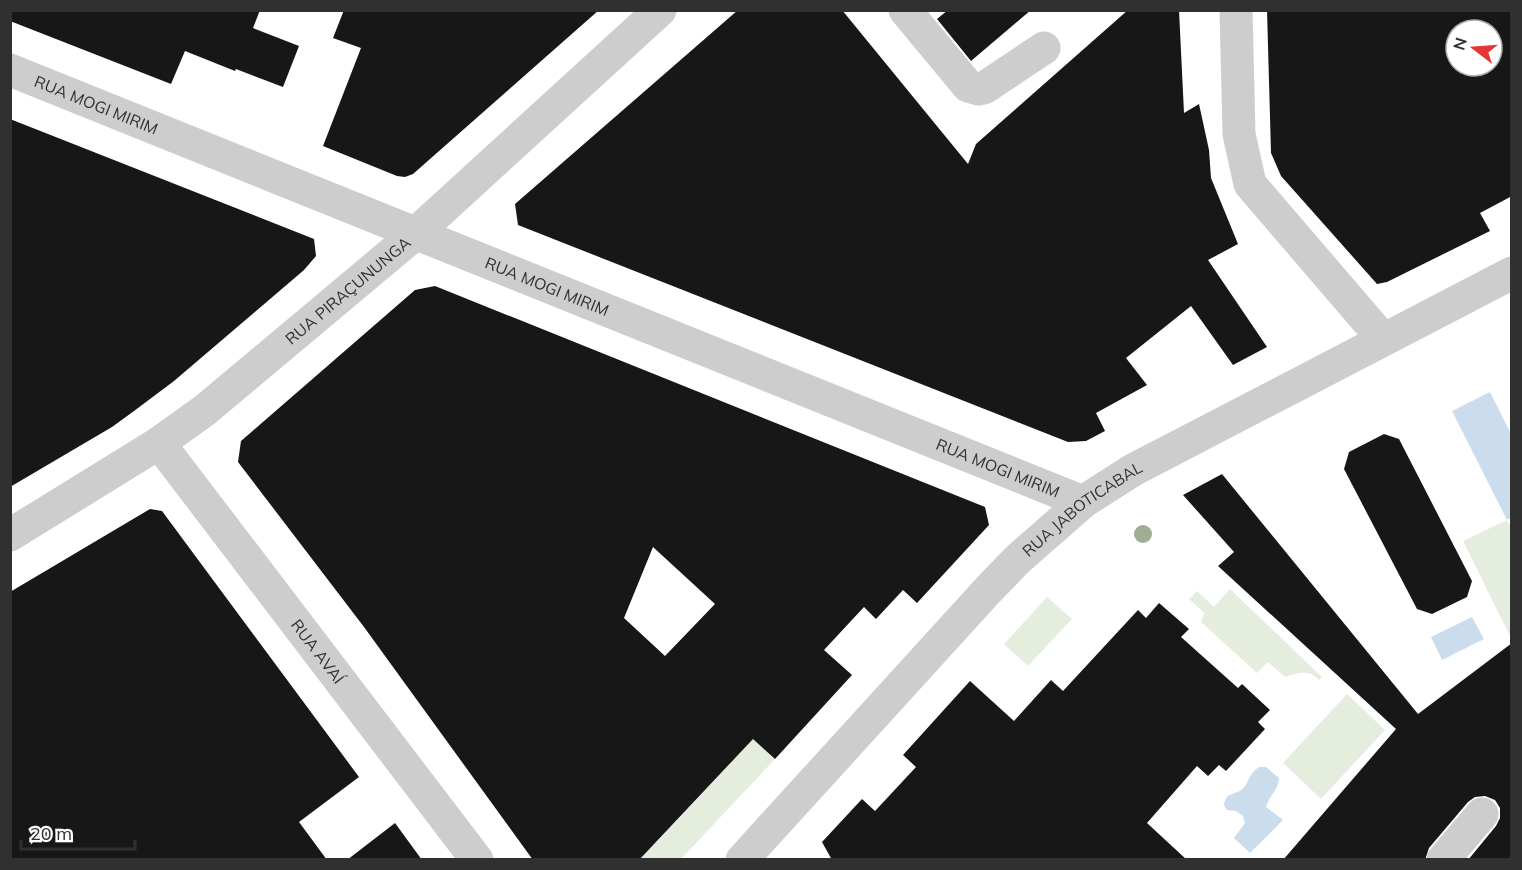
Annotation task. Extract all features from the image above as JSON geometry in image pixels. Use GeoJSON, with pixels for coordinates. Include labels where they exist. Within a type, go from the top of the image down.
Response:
{"type":"FeatureCollection","features":[{"type":"Feature","properties":{"kind":"street","name":"RUA PIRAÇUNUNGA"},"geometry":{"type":"LineString","coordinates":[[10,535],[159,443],[205,410],[414,234],[660,10]]}},
{"type":"Feature","properties":{"kind":"street"},"geometry":{"type":"LineString","coordinates":[[905,10],[972,88],[984,88],[1044,48]]}},
{"type":"Feature","properties":{"kind":"street"},"geometry":{"type":"LineString","coordinates":[[1236,10],[1239,134],[1250,184],[1383,339]]}},
{"type":"Feature","properties":{"kind":"street","name":"RUA MOGI MIRIM"},"geometry":{"type":"LineString","coordinates":[[10,70],[1083,502]]}},
{"type":"Feature","properties":{"kind":"street","name":"RUA JABOTICABAL"},"geometry":{"type":"LineString","coordinates":[[742,860],[988,590],[1035,543],[1083,502],[1133,470],[1512,273]]}},
{"type":"Feature","properties":{"kind":"street","name":"RUA AVAÍ"},"geometry":{"type":"LineString","coordinates":[[159,443],[477,860]]}},
{"type":"Feature","properties":{"kind":"street"},"geometry":{"type":"LineString","coordinates":[[1443,860],[1482,814]]}},
{"type":"Feature","properties":{"kind":"shaded area"},"geometry":{"type":"Polygon","coordinates":[[[1507,520],[1512,529],[1512,632],[1509,634],[1463,541],[1507,520]]]}},
{"type":"Feature","properties":{"kind":"shaded area"},"geometry":{"type":"Polygon","coordinates":[[[1230,589],[1322,677],[1319,680],[1311,674],[1303,673],[1285,677],[1268,662],[1257,673],[1201,622],[1204,613],[1189,599],[1197,591],[1214,607],[1230,589]]]}},
{"type":"Feature","properties":{"kind":"shaded area"},"geometry":{"type":"Polygon","coordinates":[[[1047,597],[1072,619],[1028,666],[1004,644],[1047,597]]]}},
{"type":"Feature","properties":{"kind":"shaded area"},"geometry":{"type":"Polygon","coordinates":[[[1347,694],[1385,730],[1321,799],[1283,763],[1347,694]]]}},
{"type":"Feature","properties":{"kind":"shaded area"},"geometry":{"type":"Polygon","coordinates":[[[736,723],[775,759],[681,859],[639,860],[730,764],[736,723]]]}},
{"type":"Feature","properties":{"kind":"water"},"geometry":{"type":"Polygon","coordinates":[[[1490,392],[1511,434],[1511,517],[1507,520],[1452,411],[1490,392]]]}},
{"type":"Feature","properties":{"kind":"water"},"geometry":{"type":"Polygon","coordinates":[[[1472,617],[1484,639],[1442,660],[1431,637],[1472,617]]]}},
{"type":"Feature","properties":{"kind":"water"},"geometry":{"type":"Polygon","coordinates":[[[1259,767],[1266,767],[1279,778],[1266,807],[1283,820],[1250,853],[1234,838],[1245,823],[1243,816],[1236,811],[1227,810],[1224,805],[1228,797],[1244,788],[1252,773],[1259,767]]]}},
{"type":"Feature","properties":{"kind":"building"},"geometry":{"type":"Polygon","coordinates":[[[10,10],[260,10],[253,28],[299,46],[283,87],[185,51],[171,84],[10,21],[10,10]]]}},
{"type":"Feature","properties":{"kind":"building"},"geometry":{"type":"Polygon","coordinates":[[[344,10],[599,10],[413,174],[405,177],[397,176],[323,146],[361,48],[333,38],[344,10]]]}},
{"type":"Feature","properties":{"kind":"building"},"geometry":{"type":"Polygon","coordinates":[[[738,10],[842,10],[968,164],[976,144],[1128,10],[1179,10],[1184,113],[1199,104],[1209,150],[1211,178],[1238,244],[1208,260],[1267,347],[1233,365],[1191,306],[1126,358],[1147,385],[1096,413],[1105,431],[1086,441],[1068,442],[518,225],[515,204],[738,10]]]}},
{"type":"Feature","properties":{"kind":"building"},"geometry":{"type":"Polygon","coordinates":[[[948,10],[1031,10],[971,61],[937,19],[948,10]]]}},
{"type":"Feature","properties":{"kind":"building"},"geometry":{"type":"Polygon","coordinates":[[[1267,10],[1512,10],[1512,196],[1480,213],[1490,231],[1387,282],[1377,284],[1281,176],[1271,153],[1267,10]]]}},
{"type":"Feature","properties":{"kind":"building"},"geometry":{"type":"Polygon","coordinates":[[[10,119],[314,239],[316,256],[304,270],[174,381],[112,427],[10,487],[10,119]]]}},
{"type":"Feature","properties":{"kind":"building"},"geometry":{"type":"Polygon","coordinates":[[[435,286],[985,507],[989,525],[917,603],[903,590],[876,619],[864,607],[824,650],[852,675],[775,759],[753,739],[639,860],[533,860],[364,627],[238,462],[241,441],[415,290],[435,286]],[[653,547],[624,618],[665,656],[715,604],[653,547]]]}},
{"type":"Feature","properties":{"kind":"building"},"geometry":{"type":"Polygon","coordinates":[[[1384,434],[1399,439],[1472,581],[1467,597],[1432,614],[1417,609],[1344,469],[1349,452],[1384,434]]]}},
{"type":"Feature","properties":{"kind":"building"},"geometry":{"type":"Polygon","coordinates":[[[1222,474],[1418,714],[1512,643],[1512,860],[1468,860],[1500,818],[1500,808],[1495,800],[1485,796],[1475,797],[1468,802],[1429,848],[1425,860],[1283,860],[1396,729],[1218,566],[1234,552],[1183,495],[1222,474]]]}},
{"type":"Feature","properties":{"kind":"building"},"geometry":{"type":"Polygon","coordinates":[[[150,509],[162,511],[359,777],[299,822],[327,860],[10,860],[10,592],[150,509]]]}},
{"type":"Feature","properties":{"kind":"building"},"geometry":{"type":"Polygon","coordinates":[[[1159,603],[1189,629],[1181,637],[1238,688],[1242,684],[1270,710],[1258,722],[1265,729],[1226,771],[1219,765],[1208,776],[1197,766],[1147,823],[1187,860],[832,860],[822,842],[862,799],[875,811],[916,767],[903,755],[970,681],[1014,721],[1051,680],[1063,691],[1138,610],[1146,618],[1159,603]]]}},
{"type":"Feature","properties":{"kind":"building"},"geometry":{"type":"Polygon","coordinates":[[[395,823],[422,860],[347,860],[395,823]]]}}]}
